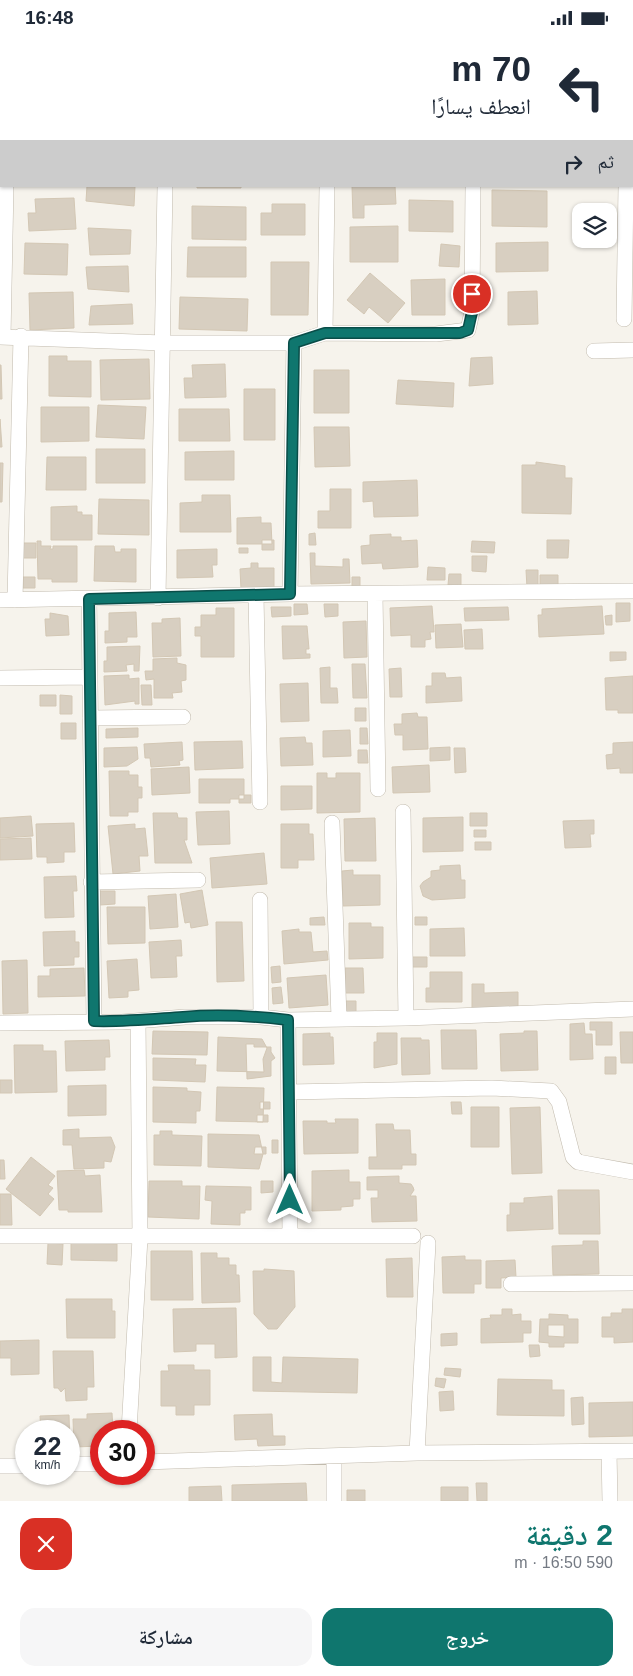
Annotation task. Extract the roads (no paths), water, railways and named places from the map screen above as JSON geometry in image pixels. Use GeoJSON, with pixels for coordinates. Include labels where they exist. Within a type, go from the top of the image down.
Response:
{"type":"FeatureCollection","features":[{"type":"Feature","properties":{"kind":"street"},"geometry":{"type":"LineString","coordinates":[[6,187],[2,337],[21,336],[163,343],[294,343],[325,333],[436,334],[468,330],[472,312],[473,187]]}},
{"type":"Feature","properties":{"kind":"street"},"geometry":{"type":"LineString","coordinates":[[158,598],[166,187]]}},
{"type":"Feature","properties":{"kind":"street"},"geometry":{"type":"LineString","coordinates":[[325,333],[327,187]]}},
{"type":"Feature","properties":{"kind":"street"},"geometry":{"type":"LineString","coordinates":[[624,319],[626,187]]}},
{"type":"Feature","properties":{"kind":"street"},"geometry":{"type":"LineString","coordinates":[[21,336],[7,600],[290,594],[633,591]]}},
{"type":"Feature","properties":{"kind":"street"},"geometry":{"type":"LineString","coordinates":[[290,594],[294,343]]}},
{"type":"Feature","properties":{"kind":"street"},"geometry":{"type":"LineString","coordinates":[[594,351],[633,350]]}},
{"type":"Feature","properties":{"kind":"street"},"geometry":{"type":"LineString","coordinates":[[375,594],[378,789]]}},
{"type":"Feature","properties":{"kind":"street"},"geometry":{"type":"LineString","coordinates":[[256,595],[260,802]]}},
{"type":"Feature","properties":{"kind":"street"},"geometry":{"type":"LineString","coordinates":[[89,599],[94,1021]]}},
{"type":"Feature","properties":{"kind":"street"},"geometry":{"type":"LineString","coordinates":[[0,678],[90,677]]}},
{"type":"Feature","properties":{"kind":"street"},"geometry":{"type":"LineString","coordinates":[[90,718],[183,717]]}},
{"type":"Feature","properties":{"kind":"street"},"geometry":{"type":"LineString","coordinates":[[403,812],[406,1018]]}},
{"type":"Feature","properties":{"kind":"street"},"geometry":{"type":"LineString","coordinates":[[332,823],[339,1018]]}},
{"type":"Feature","properties":{"kind":"street"},"geometry":{"type":"LineString","coordinates":[[91,882],[198,880]]}},
{"type":"Feature","properties":{"kind":"street"},"geometry":{"type":"LineString","coordinates":[[260,900],[262,1017]]}},
{"type":"Feature","properties":{"kind":"street"},"geometry":{"type":"LineString","coordinates":[[0,1023],[138,1021],[185,1017],[262,1017],[288,1020],[406,1018],[633,1009]]}},
{"type":"Feature","properties":{"kind":"street"},"geometry":{"type":"LineString","coordinates":[[288,1020],[290,1236]]}},
{"type":"Feature","properties":{"kind":"street"},"geometry":{"type":"LineString","coordinates":[[130,1420],[140,1238],[138,1021]]}},
{"type":"Feature","properties":{"kind":"street"},"geometry":{"type":"LineString","coordinates":[[289,1092],[492,1088],[551,1091],[559,1102],[573,1157],[578,1162],[633,1172]]}},
{"type":"Feature","properties":{"kind":"street"},"geometry":{"type":"LineString","coordinates":[[0,1236],[140,1238],[201,1235],[412,1236]]}},
{"type":"Feature","properties":{"kind":"street"},"geometry":{"type":"LineString","coordinates":[[417,1453],[428,1243]]}},
{"type":"Feature","properties":{"kind":"street"},"geometry":{"type":"LineString","coordinates":[[511,1283],[633,1283]]}},
{"type":"Feature","properties":{"kind":"street"},"geometry":{"type":"LineString","coordinates":[[155,1462],[417,1453],[633,1451]]}},
{"type":"Feature","properties":{"kind":"street"},"geometry":{"type":"LineString","coordinates":[[609,1452],[610,1501]]}},
{"type":"Feature","properties":{"kind":"street"},"geometry":{"type":"LineString","coordinates":[[334,1457],[334,1501]]}},
{"type":"Feature","properties":{"kind":"street"},"geometry":{"type":"LineString","coordinates":[[0,1466],[15,1466]]}}]}
